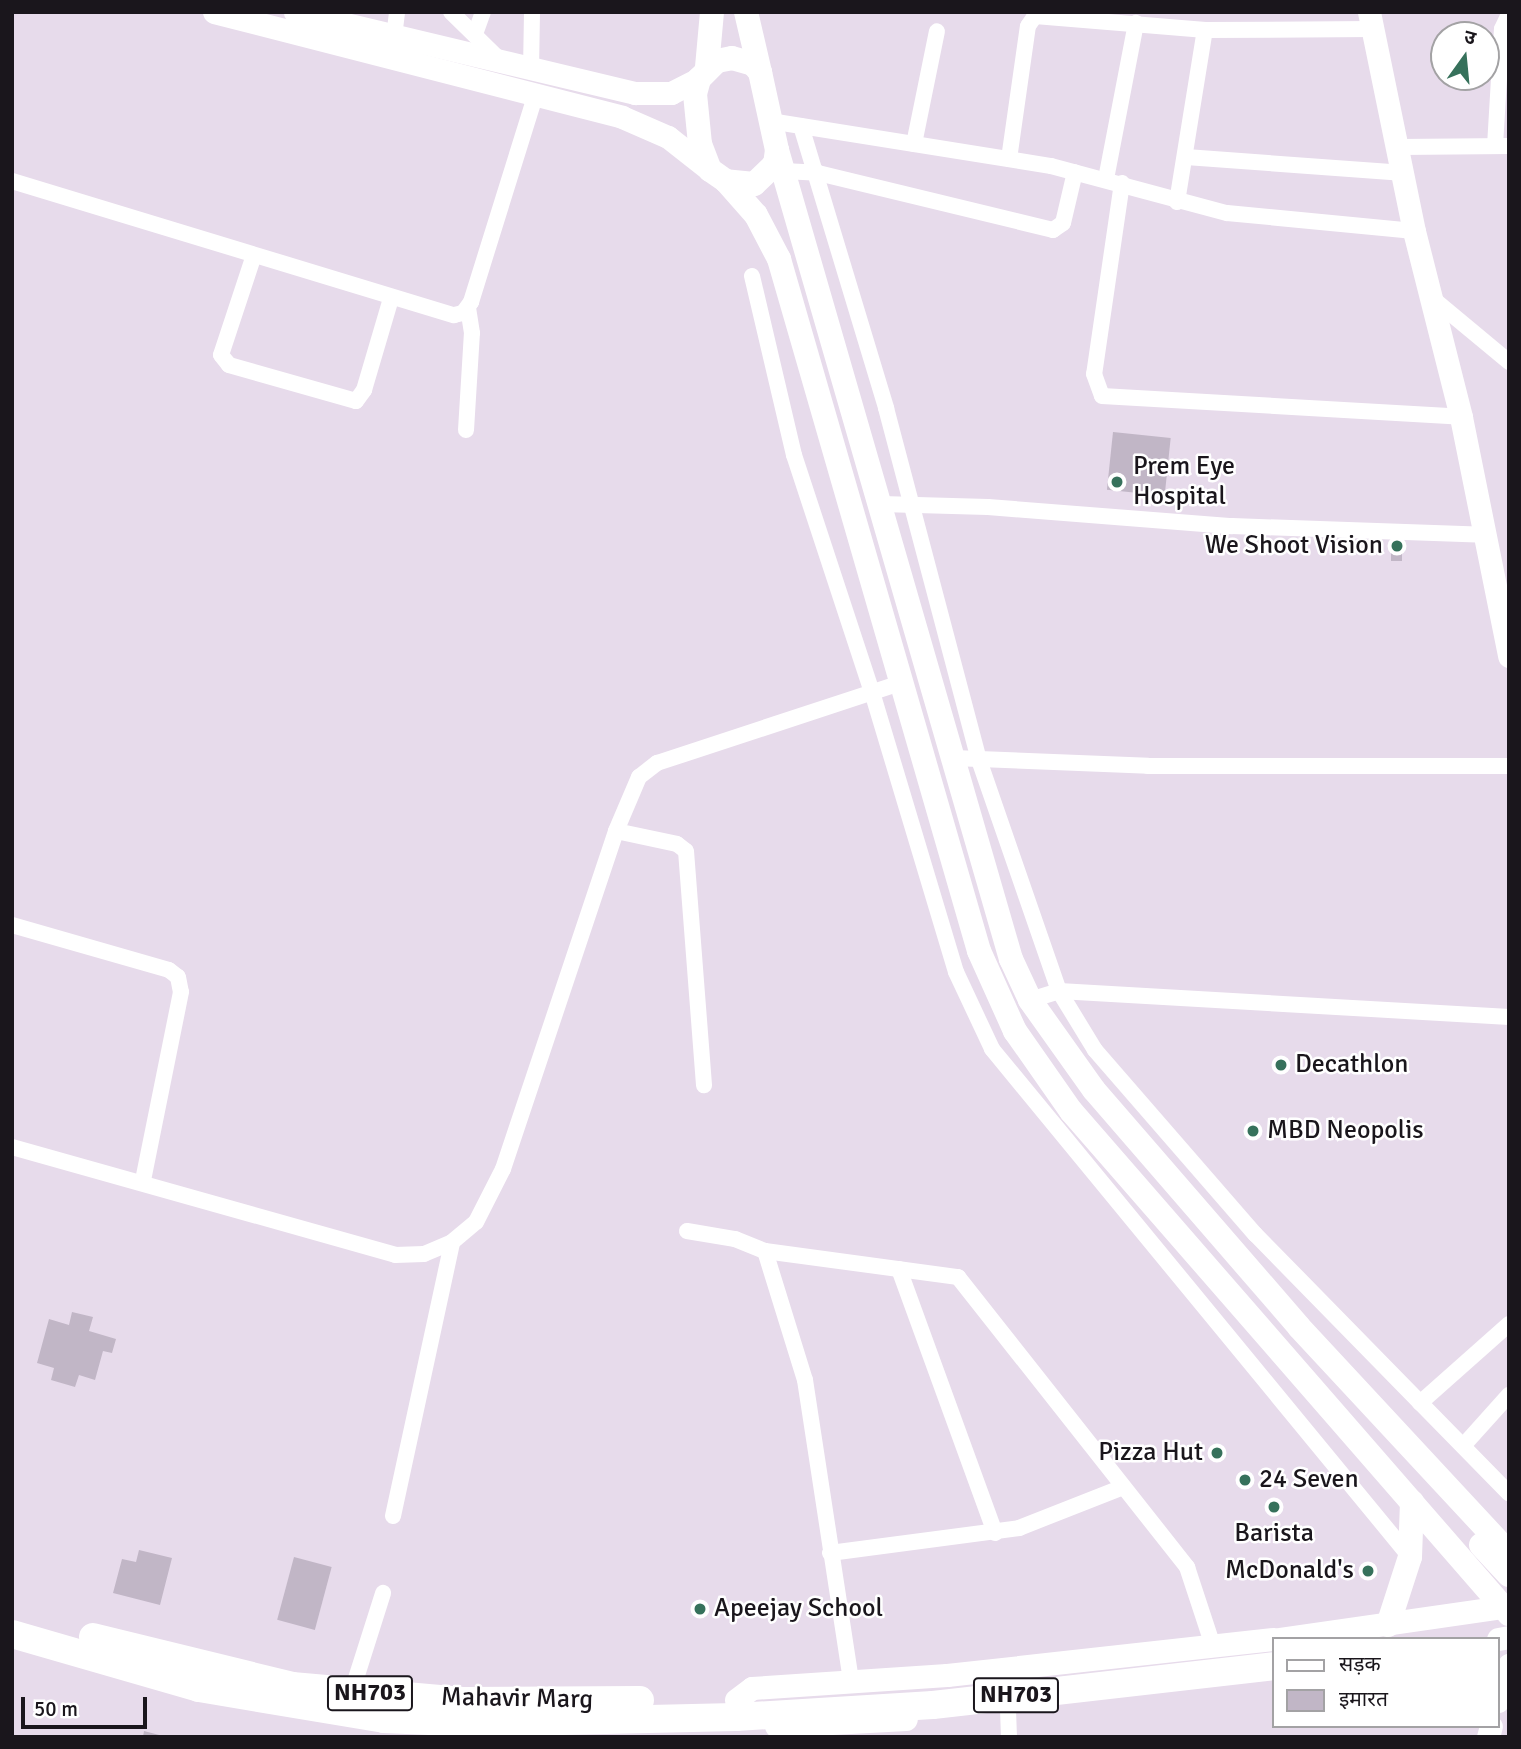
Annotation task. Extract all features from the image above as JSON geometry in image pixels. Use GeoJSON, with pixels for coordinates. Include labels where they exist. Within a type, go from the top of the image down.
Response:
{"type":"FeatureCollection","features":[{"type":"Feature","properties":{"kind":"highway","name":"Mahavir Marg"},"geometry":{"type":"LineString","coordinates":[[12,1615],[204,1668],[292,1686],[352,1691],[514,1720]]}},
{"type":"Feature","properties":{"kind":"highway","name":"Mahavir Marg"},"geometry":{"type":"LineString","coordinates":[[12,1634],[199,1688],[384,1719],[514,1720],[747,1708]]}},
{"type":"Feature","properties":{"kind":"highway","name":"NH703"},"geometry":{"type":"LineString","coordinates":[[747,1708],[1272,1652]]}},
{"type":"Feature","properties":{"kind":"highway","name":"NH703"},"geometry":{"type":"LineString","coordinates":[[747,1708],[933,1705],[1272,1666]]}},
{"type":"Feature","properties":{"kind":"main road"},"geometry":{"type":"LineString","coordinates":[[712,12],[696,119],[718,175],[756,215],[779,259],[979,951],[1015,1031],[1071,1111],[1507,1609]]}},
{"type":"Feature","properties":{"kind":"main road"},"geometry":{"type":"LineString","coordinates":[[746,12],[780,160],[1011,959],[1030,1000],[1046,1028],[1299,1327],[1509,1553]]}},
{"type":"Feature","properties":{"kind":"main road"},"geometry":{"type":"LineString","coordinates":[[703,73],[732,58],[753,64],[760,72]]}},
{"type":"Feature","properties":{"kind":"main road"},"geometry":{"type":"LineString","coordinates":[[718,175],[754,184],[765,177],[780,160]]}},
{"type":"Feature","properties":{"kind":"main road"},"geometry":{"type":"LineString","coordinates":[[1046,1028],[1047,1043],[1055,1056],[1133,1158],[1509,1575]]}},
{"type":"Feature","properties":{"kind":"main road"},"geometry":{"type":"LineString","coordinates":[[1388,1625],[1410,1557],[1412,1502]]}},
{"type":"Feature","properties":{"kind":"street"},"geometry":{"type":"LineString","coordinates":[[214,12],[622,117],[668,137],[718,175]]}},
{"type":"Feature","properties":{"kind":"street"},"geometry":{"type":"LineString","coordinates":[[295,12],[635,93],[671,93],[703,73]]}},
{"type":"Feature","properties":{"kind":"street"},"geometry":{"type":"LineString","coordinates":[[394,37],[397,12]]}},
{"type":"Feature","properties":{"kind":"street"},"geometry":{"type":"LineString","coordinates":[[450,12],[503,63]]}},
{"type":"Feature","properties":{"kind":"street"},"geometry":{"type":"LineString","coordinates":[[475,34],[483,12]]}},
{"type":"Feature","properties":{"kind":"street"},"geometry":{"type":"LineString","coordinates":[[531,70],[532,12]]}},
{"type":"Feature","properties":{"kind":"street"},"geometry":{"type":"LineString","coordinates":[[1009,159],[1031,20],[1043,14],[1205,30],[1371,21],[1400,147],[1414,231],[1461,417],[1484,535],[1504,607],[1509,656]]}},
{"type":"Feature","properties":{"kind":"street"},"geometry":{"type":"LineString","coordinates":[[1400,147],[1502,146],[1502,29],[1509,14]]}},
{"type":"Feature","properties":{"kind":"street"},"geometry":{"type":"LineString","coordinates":[[1136,23],[1114,181],[1094,374],[1102,396],[1461,417]]}},
{"type":"Feature","properties":{"kind":"street"},"geometry":{"type":"LineString","coordinates":[[1177,202],[1205,30]]}},
{"type":"Feature","properties":{"kind":"street"},"geometry":{"type":"LineString","coordinates":[[914,144],[937,31]]}},
{"type":"Feature","properties":{"kind":"street"},"geometry":{"type":"LineString","coordinates":[[466,430],[472,333],[468,309],[535,96]]}},
{"type":"Feature","properties":{"kind":"street"},"geometry":{"type":"LineString","coordinates":[[771,121],[1075,172],[1114,181],[1177,202],[1227,213],[1414,231]]}},
{"type":"Feature","properties":{"kind":"street"},"geometry":{"type":"LineString","coordinates":[[801,126],[818,173],[979,760],[1059,991],[1095,1050],[1255,1234],[1509,1493]]}},
{"type":"Feature","properties":{"kind":"street"},"geometry":{"type":"LineString","coordinates":[[1186,157],[1404,173]]}},
{"type":"Feature","properties":{"kind":"street"},"geometry":{"type":"LineString","coordinates":[[780,160],[818,173],[1053,230],[1063,223],[1075,172]]}},
{"type":"Feature","properties":{"kind":"street"},"geometry":{"type":"LineString","coordinates":[[12,181],[391,298],[454,315],[468,309]]}},
{"type":"Feature","properties":{"kind":"street"},"geometry":{"type":"LineString","coordinates":[[254,255],[221,355],[229,365],[356,401],[364,390],[391,298]]}},
{"type":"Feature","properties":{"kind":"street"},"geometry":{"type":"LineString","coordinates":[[752,276],[794,455],[872,692],[956,972],[992,1049],[1410,1557]]}},
{"type":"Feature","properties":{"kind":"street"},"geometry":{"type":"LineString","coordinates":[[1432,298],[1509,362]]}},
{"type":"Feature","properties":{"kind":"street"},"geometry":{"type":"LineString","coordinates":[[881,505],[1232,526],[1484,535]]}},
{"type":"Feature","properties":{"kind":"street"},"geometry":{"type":"LineString","coordinates":[[12,1147],[143,1181],[396,1255],[424,1254],[453,1242],[476,1222],[503,1169],[631,789],[657,763],[901,683]]}},
{"type":"Feature","properties":{"kind":"street"},"geometry":{"type":"LineString","coordinates":[[953,758],[1148,766],[1509,766]]}},
{"type":"Feature","properties":{"kind":"street"},"geometry":{"type":"LineString","coordinates":[[616,831],[677,844],[686,850],[704,1085]]}},
{"type":"Feature","properties":{"kind":"street"},"geometry":{"type":"LineString","coordinates":[[12,925],[169,970],[178,977],[181,992],[143,1181]]}},
{"type":"Feature","properties":{"kind":"street"},"geometry":{"type":"LineString","coordinates":[[1030,1000],[1059,991],[1509,1017]]}},
{"type":"Feature","properties":{"kind":"street"},"geometry":{"type":"LineString","coordinates":[[687,1231],[735,1239],[765,1251],[952,1274],[962,1280],[1187,1567],[1213,1646]]}},
{"type":"Feature","properties":{"kind":"street"},"geometry":{"type":"LineString","coordinates":[[393,1516],[453,1242]]}},
{"type":"Feature","properties":{"kind":"street"},"geometry":{"type":"LineString","coordinates":[[765,1251],[806,1380],[851,1681]]}},
{"type":"Feature","properties":{"kind":"street"},"geometry":{"type":"LineString","coordinates":[[899,1269],[995,1533]]}},
{"type":"Feature","properties":{"kind":"street"},"geometry":{"type":"LineString","coordinates":[[1420,1403],[1509,1324]]}},
{"type":"Feature","properties":{"kind":"street"},"geometry":{"type":"LineString","coordinates":[[1462,1446],[1509,1395]]}},
{"type":"Feature","properties":{"kind":"street"},"geometry":{"type":"LineString","coordinates":[[830,1553],[995,1533],[1123,1487]]}},
{"type":"Feature","properties":{"kind":"street"},"geometry":{"type":"LineString","coordinates":[[352,1691],[383,1593]]}},
{"type":"Feature","properties":{"kind":"street"},"geometry":{"type":"LineString","coordinates":[[1295,1637],[1507,1609]]}},
{"type":"Feature","properties":{"kind":"street"},"geometry":{"type":"LineString","coordinates":[[1272,1639],[851,1681],[752,1688],[747,1708],[749,1725],[849,1731],[1008,1709],[1272,1679]]}},
{"type":"Feature","properties":{"kind":"street"},"geometry":{"type":"LineString","coordinates":[[1500,1695],[1509,1666]]}},
{"type":"Feature","properties":{"kind":"street"},"geometry":{"type":"LineString","coordinates":[[1008,1709],[1009,1737]]}},
{"type":"Feature","properties":{"kind":"building"},"geometry":{"type":"Polygon","coordinates":[[[1113,432],[1171,438],[1165,496],[1107,490],[1113,432]]]}},
{"type":"Feature","properties":{"kind":"building","name":"We Shoot Vision"},"geometry":{"type":"Polygon","coordinates":[[[1391,540],[1402,540],[1402,561],[1391,561],[1391,540]]]}},
{"type":"Feature","properties":{"kind":"building"},"geometry":{"type":"Polygon","coordinates":[[[72,1312],[93,1317],[89,1331],[116,1339],[112,1353],[103,1351],[95,1380],[79,1375],[75,1387],[51,1380],[54,1368],[37,1363],[49,1319],[69,1325],[72,1312]]]}},
{"type":"Feature","properties":{"kind":"building"},"geometry":{"type":"Polygon","coordinates":[[[139,1550],[172,1558],[160,1605],[113,1593],[122,1559],[136,1562],[139,1550]]]}},
{"type":"Feature","properties":{"kind":"building"},"geometry":{"type":"Polygon","coordinates":[[[294,1557],[332,1567],[315,1630],[277,1620],[294,1557]]]}},
{"type":"Feature","properties":{"kind":"building"},"geometry":{"type":"Polygon","coordinates":[[[144,1731],[163,1736],[163,1737],[143,1737],[144,1731]]]}},
{"type":"Feature","properties":{"kind":"place","name":"Prem Eye Hospital"},"geometry":{"type":"Point","coordinates":[1117,482]}},
{"type":"Feature","properties":{"kind":"place","name":"We Shoot Vision"},"geometry":{"type":"Point","coordinates":[1397,546]}},
{"type":"Feature","properties":{"kind":"place","name":"Decathlon"},"geometry":{"type":"Point","coordinates":[1281,1065]}},
{"type":"Feature","properties":{"kind":"place","name":"MBD Neopolis"},"geometry":{"type":"Point","coordinates":[1253,1131]}},
{"type":"Feature","properties":{"kind":"place","name":"Pizza Hut"},"geometry":{"type":"Point","coordinates":[1217,1453]}},
{"type":"Feature","properties":{"kind":"place","name":"24 Seven"},"geometry":{"type":"Point","coordinates":[1245,1480]}},
{"type":"Feature","properties":{"kind":"place","name":"Barista"},"geometry":{"type":"Point","coordinates":[1274,1507]}},
{"type":"Feature","properties":{"kind":"place","name":"McDonald's"},"geometry":{"type":"Point","coordinates":[1368,1571]}},
{"type":"Feature","properties":{"kind":"place","name":"Apeejay School"},"geometry":{"type":"Point","coordinates":[700,1609]}}]}
